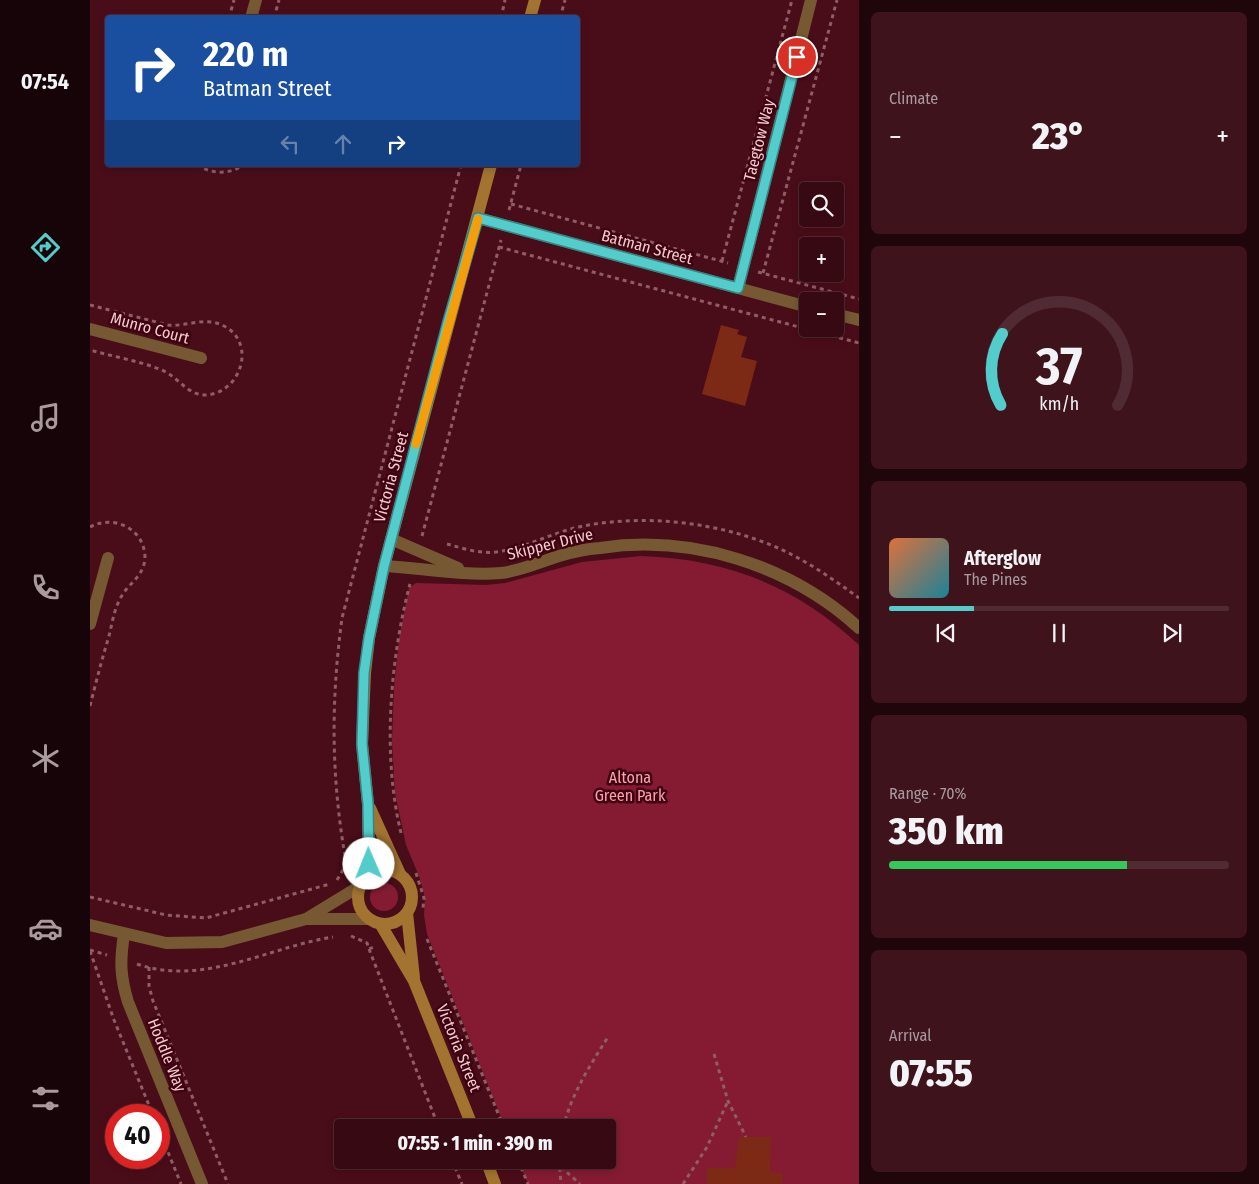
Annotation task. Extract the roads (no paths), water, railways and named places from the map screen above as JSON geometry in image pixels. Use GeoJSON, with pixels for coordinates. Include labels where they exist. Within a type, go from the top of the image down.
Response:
{"type":"FeatureCollection","features":[{"type":"Feature","properties":{"kind":"street"},"geometry":{"type":"LineString","coordinates":[[252,15],[256,0]]}},
{"type":"Feature","properties":{"kind":"street"},"geometry":{"type":"LineString","coordinates":[[531,15],[535,0]]}},
{"type":"Feature","properties":{"kind":"street","name":"Taegtow Way"},"geometry":{"type":"LineString","coordinates":[[738,288],[811,0]]}},
{"type":"Feature","properties":{"kind":"street","name":"Victoria Street"},"geometry":{"type":"LineString","coordinates":[[369,875],[368,804],[362,744],[364,673],[369,638],[384,566],[491,167]]}},
{"type":"Feature","properties":{"kind":"street","name":"Batman Street"},"geometry":{"type":"LineString","coordinates":[[478,218],[799,305]]}},
{"type":"Feature","properties":{"kind":"street"},"geometry":{"type":"LineString","coordinates":[[844,316],[859,320]]}},
{"type":"Feature","properties":{"kind":"street","name":"Munro Court"},"geometry":{"type":"LineString","coordinates":[[90,329],[201,358]]}},
{"type":"Feature","properties":{"kind":"street","name":"Skipper Drive"},"geometry":{"type":"LineString","coordinates":[[391,539],[467,572]]}},
{"type":"Feature","properties":{"kind":"street","name":"Skipper Drive"},"geometry":{"type":"LineString","coordinates":[[384,566],[486,574],[504,572],[561,555],[601,547],[660,545],[694,549],[752,563],[780,575],[828,603],[859,628]]}},
{"type":"Feature","properties":{"kind":"street"},"geometry":{"type":"LineString","coordinates":[[90,624],[108,558]]}},
{"type":"Feature","properties":{"kind":"street","name":"Victoria Street"},"geometry":{"type":"LineString","coordinates":[[368,804],[400,874]]}},
{"type":"Feature","properties":{"kind":"street"},"geometry":{"type":"LineString","coordinates":[[90,925],[166,943],[222,942],[306,918],[360,886],[369,875],[384,870],[400,874],[412,892],[412,900],[407,913],[396,922],[381,924],[368,919],[306,918]]}},
{"type":"Feature","properties":{"kind":"street"},"geometry":{"type":"LineString","coordinates":[[360,886],[358,904],[368,919]]}},
{"type":"Feature","properties":{"kind":"street","name":"Victoria Street"},"geometry":{"type":"LineString","coordinates":[[407,913],[414,981]]}},
{"type":"Feature","properties":{"kind":"street","name":"Victoria Street"},"geometry":{"type":"LineString","coordinates":[[381,924],[414,981],[469,1119]]}},
{"type":"Feature","properties":{"kind":"street","name":"Hoddle Way"},"geometry":{"type":"LineString","coordinates":[[124,934],[120,962],[122,981],[128,1002],[202,1184]]}},
{"type":"Feature","properties":{"kind":"street"},"geometry":{"type":"LineString","coordinates":[[489,1169],[495,1184]]}},
{"type":"Feature","properties":{"kind":"park label","name":"Altona Green Park"},"geometry":{"type":"Point","coordinates":[630,786]}}]}
